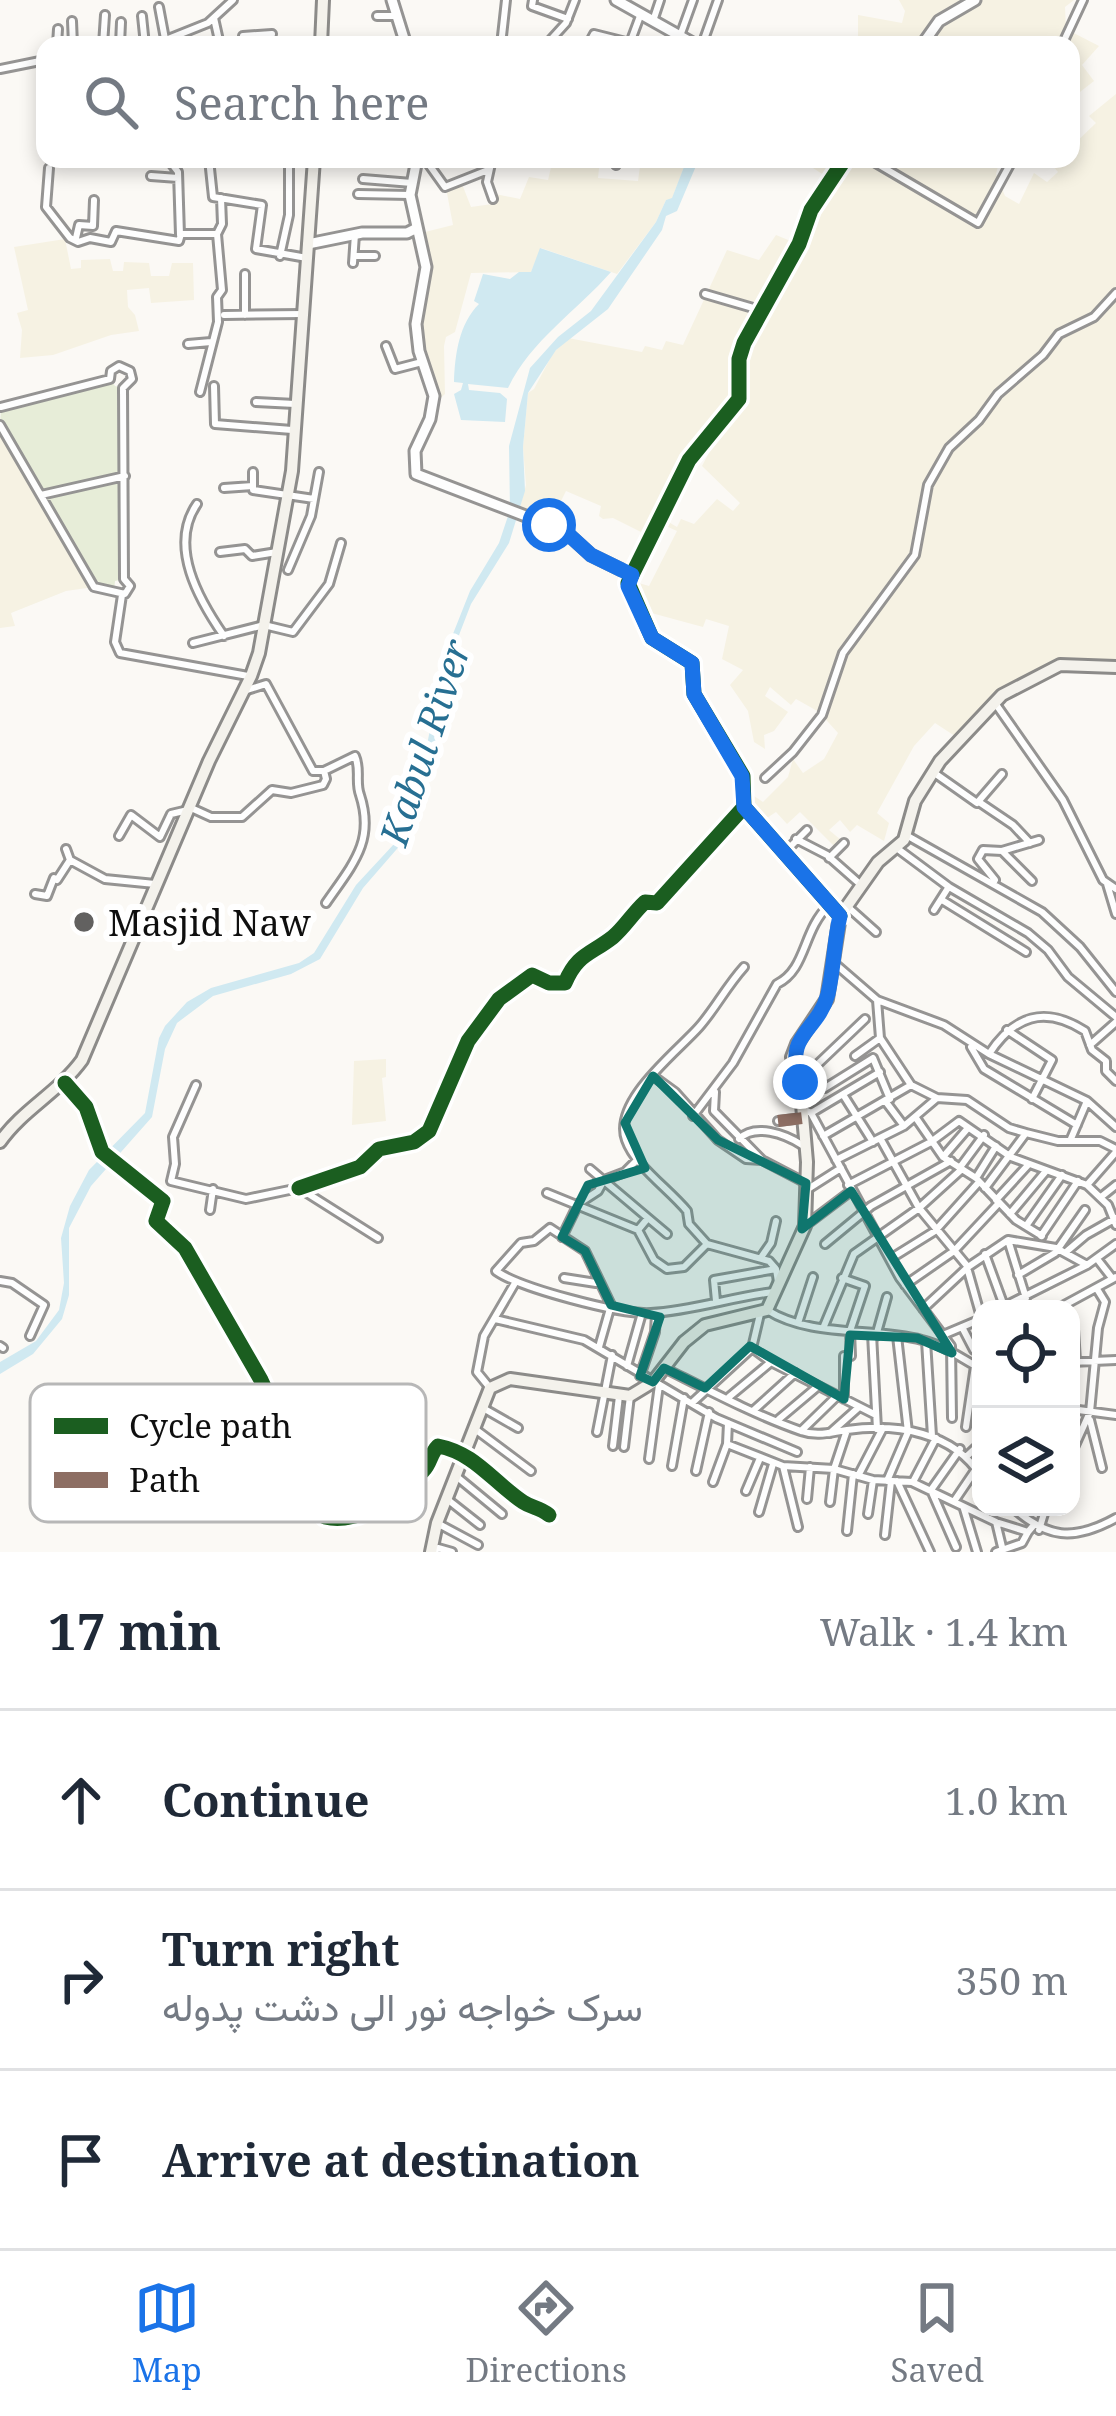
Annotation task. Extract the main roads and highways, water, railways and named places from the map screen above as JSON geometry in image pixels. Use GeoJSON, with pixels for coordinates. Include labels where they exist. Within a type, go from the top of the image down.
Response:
{"type":"FeatureCollection","features":[{"type":"Feature","properties":{"kind":"main road"},"geometry":{"type":"LineString","coordinates":[[321,36],[323,0]]}},
{"type":"Feature","properties":{"kind":"main road"},"geometry":{"type":"LineString","coordinates":[[0,1142],[4,1131],[65,1083],[93,1038],[226,722],[251,676],[264,625],[296,430],[313,168]]}},
{"type":"Feature","properties":{"kind":"main road"},"geometry":{"type":"LineString","coordinates":[[432,1552],[437,1523],[490,1388],[510,1379],[624,1396],[651,1381],[705,1325],[763,1312],[805,1226],[806,1113],[792,1058],[827,998],[844,911],[906,835],[915,801],[933,772],[995,703],[1016,685],[1060,665],[1116,667]]}},
{"type":"Feature","properties":{"kind":"water"},"geometry":{"type":"Polygon","coordinates":[[[684,168],[695,168],[677,211],[666,216],[662,230],[608,309],[556,350],[528,393],[525,491],[509,543],[471,604],[454,648],[432,767],[409,835],[363,888],[320,959],[291,974],[213,996],[177,1023],[165,1049],[152,1117],[91,1186],[69,1228],[69,1295],[62,1319],[33,1354],[0,1374],[0,1362],[36,1341],[59,1310],[64,1283],[61,1238],[70,1206],[89,1170],[145,1113],[165,1026],[187,1002],[211,988],[299,963],[314,953],[356,885],[394,844],[425,755],[445,654],[510,510],[509,446],[530,368],[591,311],[656,222],[666,200],[672,198],[684,168]]]}},
{"type":"Feature","properties":{"kind":"water"},"geometry":{"type":"Polygon","coordinates":[[[540,248],[611,272],[542,340],[508,388],[468,384],[469,390],[500,393],[507,399],[505,422],[461,420],[454,394],[463,383],[454,382],[457,350],[479,304],[474,301],[483,274],[510,279],[519,272],[531,272],[540,248]]]}},
{"type":"Feature","properties":{"kind":"place","name":"Masjid Naw"},"geometry":{"type":"Point","coordinates":[84,922]}},
{"type":"Feature","properties":{"kind":"water label","name":"Kabul River"},"geometry":{"type":"Point","coordinates":[424,742]}}]}
